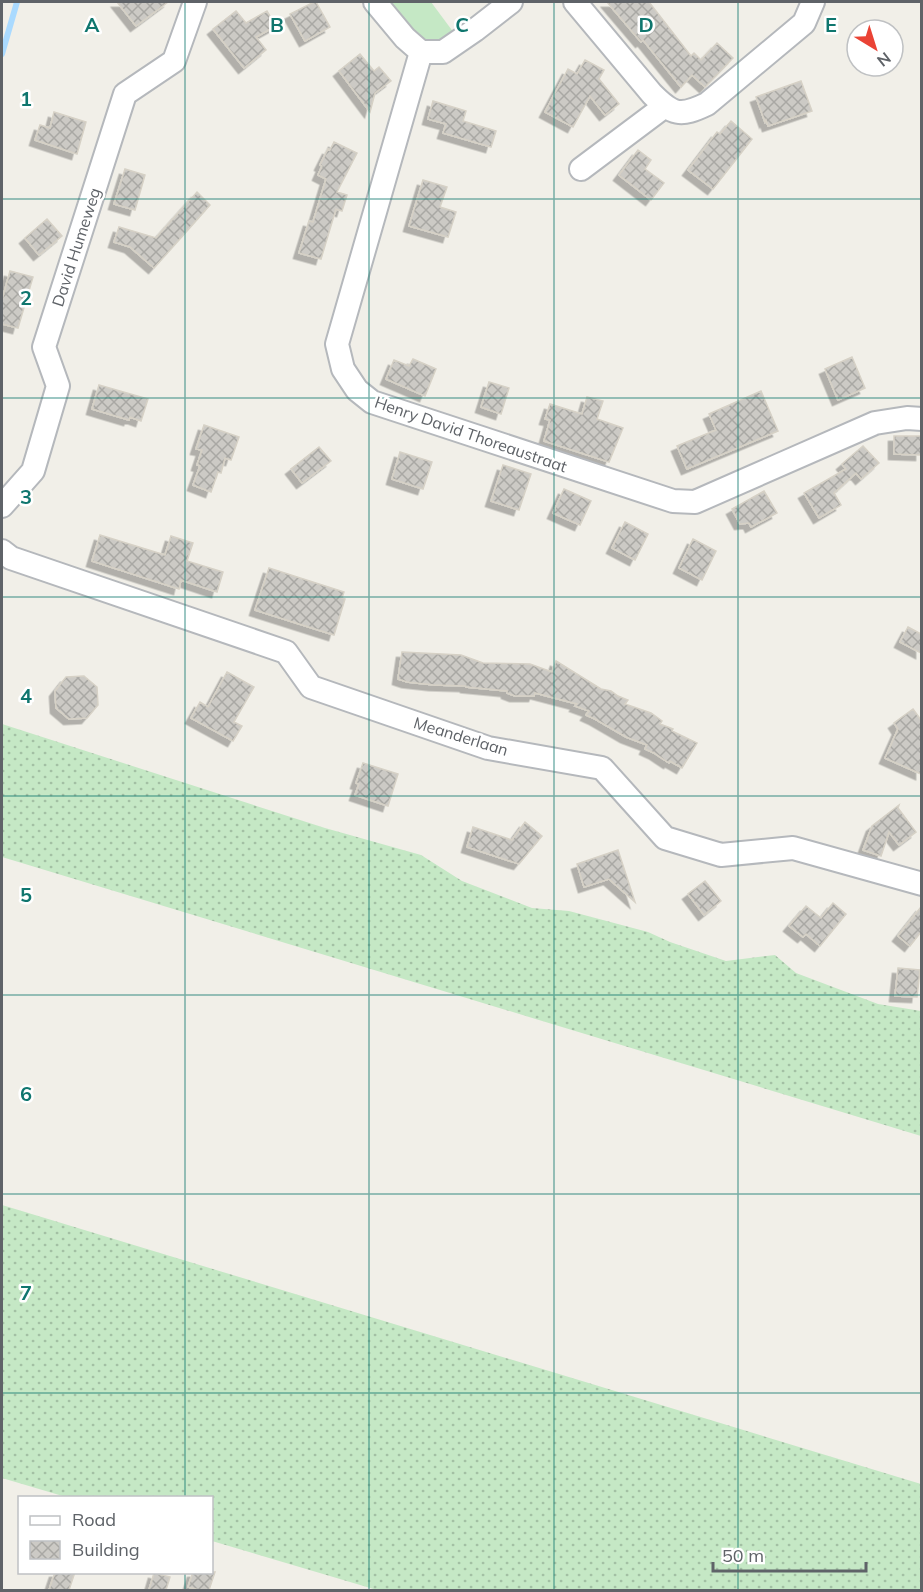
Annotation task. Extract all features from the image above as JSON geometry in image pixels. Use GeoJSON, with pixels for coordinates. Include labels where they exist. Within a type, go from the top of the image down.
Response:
{"type":"FeatureCollection","features":[{"type":"Feature","properties":{"kind":"street","name":"David Humeweg"},"geometry":{"type":"LineString","coordinates":[[2,506],[33,471],[58,386],[44,347],[125,94],[174,61],[195,2]]}},
{"type":"Feature","properties":{"kind":"street"},"geometry":{"type":"LineString","coordinates":[[375,2],[405,38],[421,52],[443,52],[511,2]]}},
{"type":"Feature","properties":{"kind":"street"},"geometry":{"type":"LineString","coordinates":[[575,2],[652,94],[665,106],[678,112],[691,111],[707,104],[804,23],[813,2]]}},
{"type":"Feature","properties":{"kind":"street","name":"Henry David Thoreaustraat"},"geometry":{"type":"LineString","coordinates":[[421,52],[337,344],[343,369],[357,390],[372,402],[672,501],[695,502],[875,423],[908,418],[921,419]]}},
{"type":"Feature","properties":{"kind":"street"},"geometry":{"type":"LineString","coordinates":[[581,169],[665,106]]}},
{"type":"Feature","properties":{"kind":"street","name":"Meanderlaan"},"geometry":{"type":"LineString","coordinates":[[2,551],[11,558],[286,652],[311,687],[488,748],[602,768],[665,838],[721,855],[793,848],[921,884]]}},
{"type":"Feature","properties":{"kind":"green space"},"geometry":{"type":"Polygon","coordinates":[[[388,2],[431,2],[454,33],[440,42],[421,42],[388,2]]]}},
{"type":"Feature","properties":{"kind":"green space"},"geometry":{"type":"Polygon","coordinates":[[[2,724],[325,828],[421,855],[462,881],[532,908],[569,911],[648,932],[726,961],[775,955],[796,973],[878,1004],[921,1011],[921,1136],[2,857],[2,724]]]}},
{"type":"Feature","properties":{"kind":"green space"},"geometry":{"type":"Polygon","coordinates":[[[2,1205],[921,1484],[921,1590],[377,1590],[213,1541],[213,1496],[63,1496],[2,1478],[2,1205]]]}},
{"type":"Feature","properties":{"kind":"building"},"geometry":{"type":"Polygon","coordinates":[[[117,2],[168,2],[136,26],[117,2]]]}},
{"type":"Feature","properties":{"kind":"building"},"geometry":{"type":"Polygon","coordinates":[[[314,2],[330,27],[305,41],[290,14],[314,2]]]}},
{"type":"Feature","properties":{"kind":"building"},"geometry":{"type":"Polygon","coordinates":[[[607,2],[649,2],[691,56],[694,53],[701,60],[717,43],[733,58],[705,87],[692,75],[681,87],[643,40],[641,42],[607,2]]]}},
{"type":"Feature","properties":{"kind":"building"},"geometry":{"type":"Polygon","coordinates":[[[236,11],[246,23],[267,11],[276,26],[256,37],[266,50],[244,68],[213,29],[236,11]]]}},
{"type":"Feature","properties":{"kind":"building"},"geometry":{"type":"Polygon","coordinates":[[[360,54],[374,71],[379,67],[391,81],[375,93],[370,112],[339,71],[360,54]]]}},
{"type":"Feature","properties":{"kind":"building"},"geometry":{"type":"Polygon","coordinates":[[[585,60],[604,70],[599,79],[619,104],[605,115],[590,96],[573,127],[545,112],[568,69],[577,74],[585,60]]]}},
{"type":"Feature","properties":{"kind":"building"},"geometry":{"type":"Polygon","coordinates":[[[801,81],[812,111],[768,126],[756,97],[801,81]]]}},
{"type":"Feature","properties":{"kind":"building"},"geometry":{"type":"Polygon","coordinates":[[[433,101],[466,111],[463,121],[496,131],[491,147],[443,133],[446,124],[428,119],[433,101]]]}},
{"type":"Feature","properties":{"kind":"building"},"geometry":{"type":"Polygon","coordinates":[[[54,112],[86,122],[77,154],[35,140],[40,125],[50,128],[54,112]]]}},
{"type":"Feature","properties":{"kind":"building"},"geometry":{"type":"Polygon","coordinates":[[[731,121],[752,139],[713,189],[688,170],[717,132],[720,134],[731,121]]]}},
{"type":"Feature","properties":{"kind":"building"},"geometry":{"type":"Polygon","coordinates":[[[334,142],[357,153],[337,192],[347,195],[342,211],[336,209],[321,259],[299,253],[309,221],[313,222],[326,179],[318,175],[322,166],[320,165],[334,142]]]}},
{"type":"Feature","properties":{"kind":"building"},"geometry":{"type":"Polygon","coordinates":[[[638,150],[651,160],[645,169],[664,183],[651,200],[619,175],[638,150]]]}},
{"type":"Feature","properties":{"kind":"building"},"geometry":{"type":"Polygon","coordinates":[[[125,169],[145,175],[135,210],[114,204],[125,169]]]}},
{"type":"Feature","properties":{"kind":"building"},"geometry":{"type":"Polygon","coordinates":[[[423,180],[447,187],[440,207],[456,212],[448,237],[409,226],[423,180]]]}},
{"type":"Feature","properties":{"kind":"building"},"geometry":{"type":"Polygon","coordinates":[[[197,192],[210,205],[154,268],[130,247],[114,242],[119,227],[156,238],[197,192]]]}},
{"type":"Feature","properties":{"kind":"building"},"geometry":{"type":"Polygon","coordinates":[[[47,219],[62,236],[39,255],[25,238],[47,219]]]}},
{"type":"Feature","properties":{"kind":"building"},"geometry":{"type":"Polygon","coordinates":[[[10,271],[33,277],[18,328],[2,324],[2,300],[10,271]]]}},
{"type":"Feature","properties":{"kind":"building"},"geometry":{"type":"Polygon","coordinates":[[[852,357],[865,388],[838,400],[825,369],[852,357]]]}},
{"type":"Feature","properties":{"kind":"building"},"geometry":{"type":"Polygon","coordinates":[[[413,359],[436,369],[425,396],[386,379],[394,360],[409,366],[413,359]]]}},
{"type":"Feature","properties":{"kind":"building"},"geometry":{"type":"Polygon","coordinates":[[[489,382],[509,388],[501,414],[481,407],[489,382]]]}},
{"type":"Feature","properties":{"kind":"building"},"geometry":{"type":"Polygon","coordinates":[[[99,385],[148,399],[141,421],[130,417],[129,420],[92,409],[99,385]]]}},
{"type":"Feature","properties":{"kind":"building"},"geometry":{"type":"Polygon","coordinates":[[[761,391],[778,431],[687,469],[677,446],[716,430],[709,414],[761,391]]]}},
{"type":"Feature","properties":{"kind":"building"},"geometry":{"type":"Polygon","coordinates":[[[587,397],[603,401],[597,419],[623,428],[609,462],[544,441],[550,420],[545,419],[550,404],[582,414],[587,397]]]}},
{"type":"Feature","properties":{"kind":"building"},"geometry":{"type":"Polygon","coordinates":[[[204,425],[239,437],[231,460],[225,458],[221,473],[218,472],[211,492],[193,485],[200,466],[197,465],[202,450],[196,449],[204,425]]]}},
{"type":"Feature","properties":{"kind":"building"},"geometry":{"type":"Polygon","coordinates":[[[894,436],[921,436],[921,455],[894,454],[894,436]]]}},
{"type":"Feature","properties":{"kind":"building"},"geometry":{"type":"Polygon","coordinates":[[[863,446],[879,463],[861,479],[856,473],[834,493],[841,505],[819,518],[804,493],[846,469],[842,464],[863,446]]]}},
{"type":"Feature","properties":{"kind":"building"},"geometry":{"type":"Polygon","coordinates":[[[319,447],[331,461],[302,483],[291,469],[319,447]]]}},
{"type":"Feature","properties":{"kind":"building"},"geometry":{"type":"Polygon","coordinates":[[[400,452],[432,462],[423,489],[392,479],[400,452]]]}},
{"type":"Feature","properties":{"kind":"building"},"geometry":{"type":"Polygon","coordinates":[[[503,465],[531,474],[519,510],[491,501],[503,465]]]}},
{"type":"Feature","properties":{"kind":"building"},"geometry":{"type":"Polygon","coordinates":[[[564,489],[591,501],[580,525],[553,513],[564,489]]]}},
{"type":"Feature","properties":{"kind":"building"},"geometry":{"type":"Polygon","coordinates":[[[764,491],[777,513],[751,527],[749,523],[740,524],[732,509],[764,491]]]}},
{"type":"Feature","properties":{"kind":"building"},"geometry":{"type":"Polygon","coordinates":[[[625,522],[648,534],[635,560],[612,548],[625,522]]]}},
{"type":"Feature","properties":{"kind":"building"},"geometry":{"type":"Polygon","coordinates":[[[100,535],[165,555],[171,536],[193,543],[187,561],[223,572],[217,592],[181,580],[179,589],[92,561],[100,535]]]}},
{"type":"Feature","properties":{"kind":"building"},"geometry":{"type":"Polygon","coordinates":[[[693,539],[716,551],[702,580],[679,568],[693,539]]]}},
{"type":"Feature","properties":{"kind":"building"},"geometry":{"type":"Polygon","coordinates":[[[269,568],[344,592],[342,598],[345,599],[334,635],[255,610],[269,568]]]}},
{"type":"Feature","properties":{"kind":"building"},"geometry":{"type":"Polygon","coordinates":[[[908,627],[921,634],[921,653],[900,642],[908,627]]]}},
{"type":"Feature","properties":{"kind":"building"},"geometry":{"type":"Polygon","coordinates":[[[402,652],[461,655],[483,663],[530,664],[552,672],[556,661],[601,689],[611,691],[628,700],[625,704],[651,713],[662,721],[660,724],[697,743],[682,768],[645,749],[647,745],[626,737],[586,715],[589,711],[575,706],[577,704],[535,693],[534,696],[515,696],[507,691],[434,685],[398,679],[402,652]]]}},
{"type":"Feature","properties":{"kind":"building"},"geometry":{"type":"Polygon","coordinates":[[[227,672],[254,687],[234,722],[242,726],[233,741],[191,718],[200,702],[208,707],[227,672]]]}},
{"type":"Feature","properties":{"kind":"building"},"geometry":{"type":"Polygon","coordinates":[[[84,676],[97,687],[98,705],[87,718],[69,719],[56,708],[55,691],[66,677],[84,676]]]}},
{"type":"Feature","properties":{"kind":"building"},"geometry":{"type":"Polygon","coordinates":[[[913,709],[921,720],[921,774],[885,758],[898,729],[894,723],[913,709]]]}},
{"type":"Feature","properties":{"kind":"building"},"geometry":{"type":"Polygon","coordinates":[[[363,763],[398,774],[388,806],[355,795],[359,784],[356,783],[363,763]]]}},
{"type":"Feature","properties":{"kind":"building"},"geometry":{"type":"Polygon","coordinates":[[[899,805],[898,808],[916,832],[899,845],[889,832],[881,856],[863,850],[872,826],[899,805]]]}},
{"type":"Feature","properties":{"kind":"building"},"geometry":{"type":"Polygon","coordinates":[[[525,822],[542,836],[519,864],[467,847],[473,827],[512,840],[525,822]]]}},
{"type":"Feature","properties":{"kind":"building"},"geometry":{"type":"Polygon","coordinates":[[[618,850],[635,902],[609,879],[584,887],[577,864],[618,850]]]}},
{"type":"Feature","properties":{"kind":"building"},"geometry":{"type":"Polygon","coordinates":[[[705,881],[721,901],[704,915],[688,894],[705,881]]]}},
{"type":"Feature","properties":{"kind":"building"},"geometry":{"type":"Polygon","coordinates":[[[833,903],[846,914],[820,946],[806,934],[803,937],[789,926],[806,906],[821,918],[833,903]]]}},
{"type":"Feature","properties":{"kind":"building"},"geometry":{"type":"Polygon","coordinates":[[[921,907],[921,932],[910,946],[898,936],[921,907]]]}},
{"type":"Feature","properties":{"kind":"building"},"geometry":{"type":"Polygon","coordinates":[[[898,968],[920,970],[917,997],[895,996],[898,968]]]}},
{"type":"Feature","properties":{"kind":"building"},"geometry":{"type":"Polygon","coordinates":[[[215,1572],[209,1590],[188,1587],[192,1574],[213,1574],[215,1572]]]}},
{"type":"Feature","properties":{"kind":"building"},"geometry":{"type":"Polygon","coordinates":[[[54,1574],[74,1574],[69,1590],[49,1590],[54,1574]]]}},
{"type":"Feature","properties":{"kind":"building"},"geometry":{"type":"Polygon","coordinates":[[[154,1574],[170,1577],[166,1590],[149,1590],[154,1574]]]}},
{"type":"Feature","properties":{"kind":"waterway"},"geometry":{"type":"LineString","coordinates":[[2,54],[17,2]]}}]}
